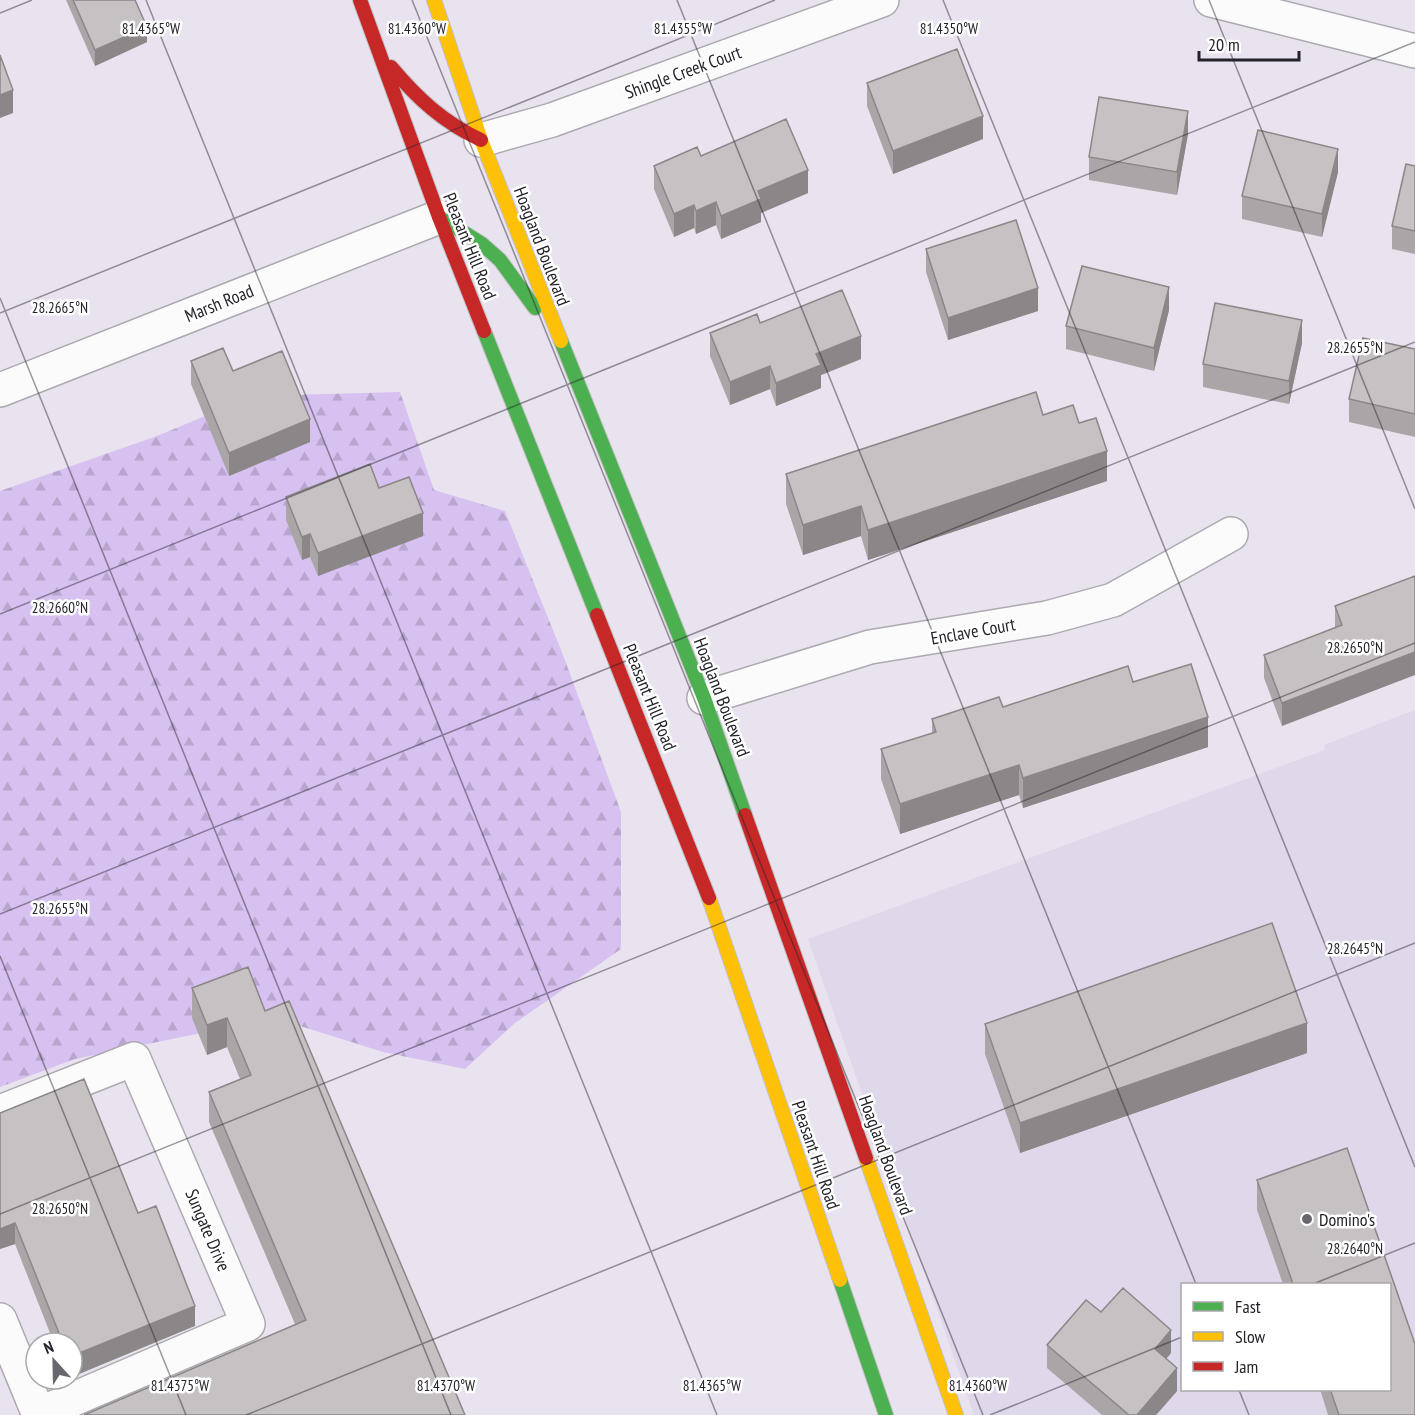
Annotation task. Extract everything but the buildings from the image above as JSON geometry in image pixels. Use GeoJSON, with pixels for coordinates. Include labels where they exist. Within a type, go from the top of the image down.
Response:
{"type":"FeatureCollection","features":[{"type":"Feature","properties":{"kind":"main road","name":"Pleasant Hill Road"},"geometry":{"type":"LineString","coordinates":[[360,0],[439,217],[714,908],[886,1415]]}},
{"type":"Feature","properties":{"kind":"main road","name":"Hoagland Boulevard"},"geometry":{"type":"LineString","coordinates":[[434,0],[481,140],[704,698],[956,1415]]}},
{"type":"Feature","properties":{"kind":"main road"},"geometry":{"type":"LineString","coordinates":[[379,52],[426,108],[450,126],[481,140]]}},
{"type":"Feature","properties":{"kind":"main road"},"geometry":{"type":"LineString","coordinates":[[439,217],[482,244],[500,260],[564,349]]}},
{"type":"Feature","properties":{"kind":"street","name":"Shingle Creek Court"},"geometry":{"type":"LineString","coordinates":[[481,140],[552,120],[882,0]]}},
{"type":"Feature","properties":{"kind":"street"},"geometry":{"type":"LineString","coordinates":[[1211,0],[1415,51]]}},
{"type":"Feature","properties":{"kind":"street","name":"Marsh Road"},"geometry":{"type":"LineString","coordinates":[[0,390],[439,217]]}},
{"type":"Feature","properties":{"kind":"street","name":"Enclave Court"},"geometry":{"type":"LineString","coordinates":[[704,698],[870,647],[1036,620],[1113,600],[1231,534]]}},
{"type":"Feature","properties":{"kind":"street","name":"Sungate Drive"},"geometry":{"type":"LineString","coordinates":[[0,1112],[134,1059],[248,1324],[39,1414],[0,1320]]}},
{"type":"Feature","properties":{"kind":"shaded area"},"geometry":{"type":"Polygon","coordinates":[[[1415,710],[1415,1415],[974,1415],[808,939],[1325,750],[1324,745],[1415,710]]]}},
{"type":"Feature","properties":{"kind":"green space"},"geometry":{"type":"Polygon","coordinates":[[[400,392],[434,490],[505,511],[563,655],[621,812],[621,949],[515,1023],[465,1069],[383,1052],[297,1025],[201,1033],[75,1059],[0,1087],[0,491],[157,436],[253,396],[400,392]]]}},
{"type":"Feature","properties":{"kind":"traffic: fast"},"geometry":{"type":"LineString","coordinates":[[439,217],[482,244],[500,260],[535,308]]}},
{"type":"Feature","properties":{"kind":"traffic: fast"},"geometry":{"type":"LineString","coordinates":[[484,331],[597,615]]}},
{"type":"Feature","properties":{"kind":"traffic: fast"},"geometry":{"type":"LineString","coordinates":[[561,341],[704,698],[745,815]]}},
{"type":"Feature","properties":{"kind":"traffic: fast"},"geometry":{"type":"LineString","coordinates":[[840,1280],[886,1415]]}},
{"type":"Feature","properties":{"kind":"traffic: slow"},"geometry":{"type":"LineString","coordinates":[[434,0],[481,140],[561,341]]}},
{"type":"Feature","properties":{"kind":"traffic: slow"},"geometry":{"type":"LineString","coordinates":[[709,898],[840,1280]]}},
{"type":"Feature","properties":{"kind":"traffic: slow"},"geometry":{"type":"LineString","coordinates":[[866,1158],[956,1415]]}},
{"type":"Feature","properties":{"kind":"traffic: jam"},"geometry":{"type":"LineString","coordinates":[[360,0],[439,217],[484,331]]}},
{"type":"Feature","properties":{"kind":"traffic: jam"},"geometry":{"type":"LineString","coordinates":[[391,67],[432,109],[481,140]]}},
{"type":"Feature","properties":{"kind":"traffic: jam"},"geometry":{"type":"LineString","coordinates":[[597,615],[709,898]]}},
{"type":"Feature","properties":{"kind":"traffic: jam"},"geometry":{"type":"LineString","coordinates":[[745,815],[866,1158]]}},
{"type":"Feature","properties":{"kind":"place","name":"Domino's"},"geometry":{"type":"Point","coordinates":[1307,1219]}}]}
